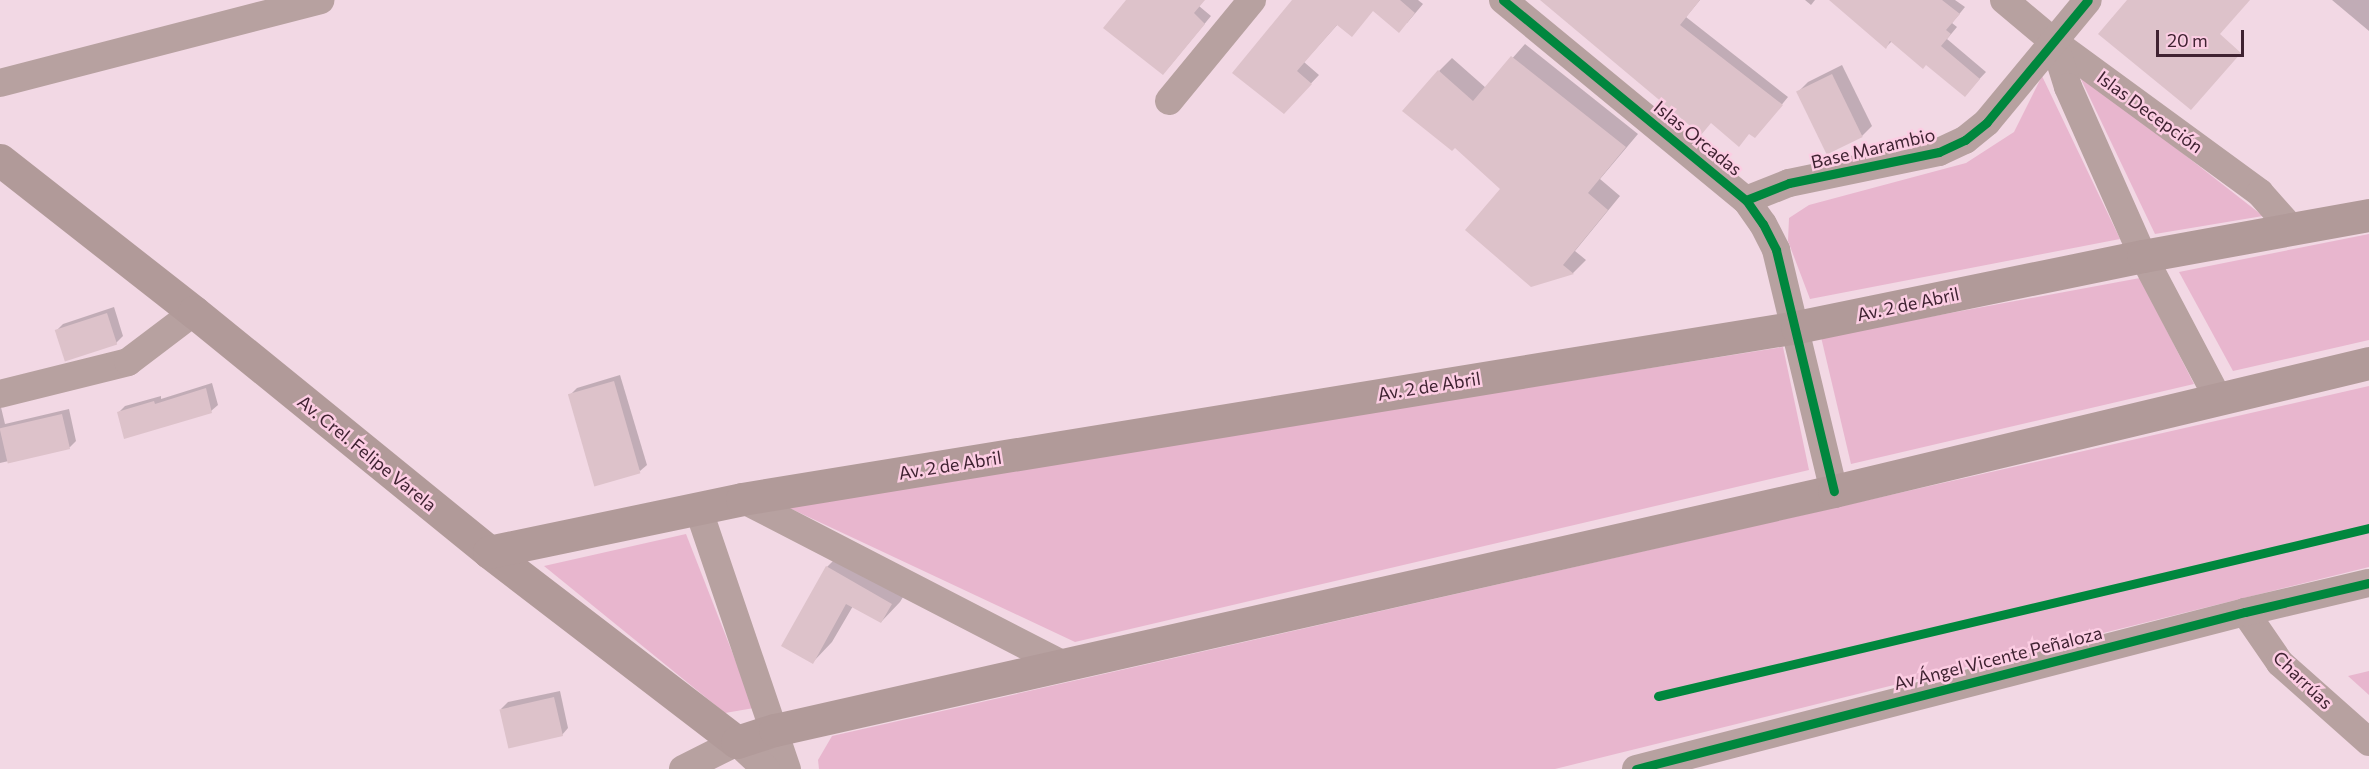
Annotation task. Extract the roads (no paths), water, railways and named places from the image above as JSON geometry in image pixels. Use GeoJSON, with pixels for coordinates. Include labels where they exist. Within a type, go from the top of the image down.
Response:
{"type":"FeatureCollection","features":[{"type":"Feature","properties":{"kind":"main road","name":"Av. Crel. Felipe Varela"},"geometry":{"type":"LineString","coordinates":[[0,160],[194,312],[489,552],[737,742]]}},
{"type":"Feature","properties":{"kind":"main road","name":"Av. 2 de Abril"},"geometry":{"type":"LineString","coordinates":[[489,552],[742,499],[1797,327],[2143,256],[2369,215]]}},
{"type":"Feature","properties":{"kind":"main road"},"geometry":{"type":"LineString","coordinates":[[737,742],[775,730],[1834,491],[2369,363]]}},
{"type":"Feature","properties":{"kind":"street"},"geometry":{"type":"LineString","coordinates":[[0,84],[320,0]]}},
{"type":"Feature","properties":{"kind":"street"},"geometry":{"type":"LineString","coordinates":[[1169,101],[1252,0]]}},
{"type":"Feature","properties":{"kind":"street","name":"Islas Orcadas"},"geometry":{"type":"LineString","coordinates":[[1503,0],[1746,200],[1776,250],[1797,327],[1834,491]]}},
{"type":"Feature","properties":{"kind":"street","name":"Islas Decepción"},"geometry":{"type":"LineString","coordinates":[[2004,0],[2054,42],[2260,193],[2292,229]]}},
{"type":"Feature","properties":{"kind":"street","name":"Base Marambio"},"geometry":{"type":"LineString","coordinates":[[1746,200],[1789,183],[1939,152],[1965,140],[1987,123],[2088,0]]}},
{"type":"Feature","properties":{"kind":"street"},"geometry":{"type":"LineString","coordinates":[[2054,42],[2068,87],[2143,256],[2218,398]]}},
{"type":"Feature","properties":{"kind":"street"},"geometry":{"type":"LineString","coordinates":[[0,394],[128,362],[194,312]]}},
{"type":"Feature","properties":{"kind":"street"},"geometry":{"type":"LineString","coordinates":[[742,499],[1064,665]]}},
{"type":"Feature","properties":{"kind":"street"},"geometry":{"type":"LineString","coordinates":[[698,508],[787,769]]}},
{"type":"Feature","properties":{"kind":"street","name":"Av Ángel Vicente Peñaloza"},"geometry":{"type":"LineString","coordinates":[[1636,769],[1683,763],[2245,612],[2369,583]]}},
{"type":"Feature","properties":{"kind":"street","name":"Charrúas"},"geometry":{"type":"LineString","coordinates":[[2245,612],[2280,663],[2369,742]]}},
{"type":"Feature","properties":{"kind":"street"},"geometry":{"type":"LineString","coordinates":[[683,769],[737,742],[766,769]]}}]}
